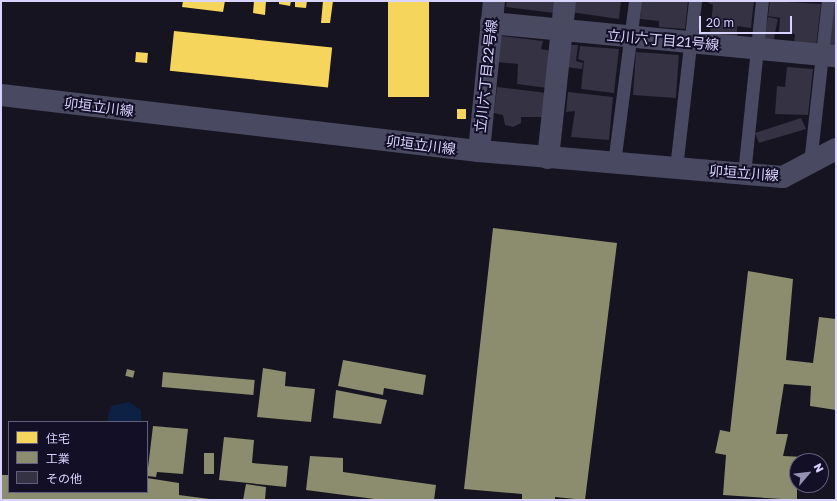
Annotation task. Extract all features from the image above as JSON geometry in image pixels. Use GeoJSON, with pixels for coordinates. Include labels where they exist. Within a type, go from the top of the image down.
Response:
{"type":"FeatureCollection","features":[{"type":"Feature","properties":{"kind":"street","name":"立川六丁目22号線"},"geometry":{"type":"LineString","coordinates":[[479,151],[494,1]]}},
{"type":"Feature","properties":{"kind":"street"},"geometry":{"type":"LineString","coordinates":[[548,158],[565,1]]}},
{"type":"Feature","properties":{"kind":"street","name":"立川六丁目21号線"},"geometry":{"type":"LineString","coordinates":[[491,23],[829,56]]}},
{"type":"Feature","properties":{"kind":"street","name":"卯垣立川線"},"geometry":{"type":"LineString","coordinates":[[1,95],[479,151],[783,177],[836,149]]}},
{"type":"Feature","properties":{"kind":"lane"},"geometry":{"type":"LineString","coordinates":[[614,163],[635,1]]}},
{"type":"Feature","properties":{"kind":"lane"},"geometry":{"type":"LineString","coordinates":[[676,168],[695,1]]}},
{"type":"Feature","properties":{"kind":"lane"},"geometry":{"type":"LineString","coordinates":[[744,174],[762,1]]}},
{"type":"Feature","properties":{"kind":"lane"},"geometry":{"type":"LineString","coordinates":[[810,162],[829,56],[828,1]]}},
{"type":"Feature","properties":{"kind":"water"},"geometry":{"type":"Polygon","coordinates":[[[129,402],[141,410],[141,421],[107,421],[111,406],[129,402]]]}},
{"type":"Feature","properties":{"kind":"building: 住宅"},"geometry":{"type":"Polygon","coordinates":[[[183,1],[225,1],[223,12],[182,7],[183,1]]]}},
{"type":"Feature","properties":{"kind":"building: 住宅"},"geometry":{"type":"Polygon","coordinates":[[[254,1],[266,1],[265,15],[253,13],[254,1]]]}},
{"type":"Feature","properties":{"kind":"building: 住宅"},"geometry":{"type":"Polygon","coordinates":[[[279,1],[291,1],[290,6],[279,4],[279,1]]]}},
{"type":"Feature","properties":{"kind":"building: 住宅"},"geometry":{"type":"Polygon","coordinates":[[[295,1],[307,1],[306,8],[295,7],[295,1]]]}},
{"type":"Feature","properties":{"kind":"building: 住宅"},"geometry":{"type":"Polygon","coordinates":[[[323,1],[333,1],[330,23],[321,23],[323,1]]]}},
{"type":"Feature","properties":{"kind":"building: 住宅"},"geometry":{"type":"Polygon","coordinates":[[[388,1],[429,1],[429,97],[388,97],[388,1]]]}},
{"type":"Feature","properties":{"kind":"building: 住宅"},"geometry":{"type":"Polygon","coordinates":[[[174,31],[332,48],[328,87],[170,71],[174,31]]]}},
{"type":"Feature","properties":{"kind":"building: 住宅"},"geometry":{"type":"Polygon","coordinates":[[[136,52],[148,53],[147,63],[135,62],[136,52]]]}},
{"type":"Feature","properties":{"kind":"building: 住宅"},"geometry":{"type":"Polygon","coordinates":[[[457,109],[466,109],[466,119],[457,119],[457,109]]]}},
{"type":"Feature","properties":{"kind":"building: 工業"},"geometry":{"type":"Polygon","coordinates":[[[493,228],[617,243],[585,500],[555,497],[555,500],[522,500],[522,494],[464,489],[493,228]]]}},
{"type":"Feature","properties":{"kind":"building: 工業"},"geometry":{"type":"Polygon","coordinates":[[[748,271],[793,279],[786,360],[813,363],[819,317],[836,319],[836,410],[810,406],[811,386],[784,384],[776,434],[788,434],[783,456],[789,456],[789,493],[797,493],[797,500],[723,495],[726,455],[715,453],[720,430],[730,432],[748,271]]]}},
{"type":"Feature","properties":{"kind":"building: 工業"},"geometry":{"type":"Polygon","coordinates":[[[343,360],[426,375],[423,395],[384,388],[383,395],[338,386],[343,360]]]}},
{"type":"Feature","properties":{"kind":"building: 工業"},"geometry":{"type":"Polygon","coordinates":[[[263,368],[286,372],[285,386],[315,389],[311,422],[257,417],[263,368]]]}},
{"type":"Feature","properties":{"kind":"building: 工業"},"geometry":{"type":"Polygon","coordinates":[[[127,369],[135,371],[133,378],[125,376],[127,369]]]}},
{"type":"Feature","properties":{"kind":"building: 工業"},"geometry":{"type":"Polygon","coordinates":[[[163,372],[255,380],[253,395],[162,387],[163,372]]]}},
{"type":"Feature","properties":{"kind":"building: 工業"},"geometry":{"type":"Polygon","coordinates":[[[336,390],[387,400],[381,424],[333,418],[336,390]]]}},
{"type":"Feature","properties":{"kind":"building: 工業"},"geometry":{"type":"Polygon","coordinates":[[[153,426],[188,429],[183,474],[157,472],[156,477],[148,476],[153,426]]]}},
{"type":"Feature","properties":{"kind":"building: 工業"},"geometry":{"type":"Polygon","coordinates":[[[224,437],[254,440],[252,463],[288,466],[286,487],[219,480],[224,437]]]}},
{"type":"Feature","properties":{"kind":"building: 工業"},"geometry":{"type":"Polygon","coordinates":[[[204,453],[214,453],[214,474],[204,474],[204,453]]]}},
{"type":"Feature","properties":{"kind":"building: 工業"},"geometry":{"type":"Polygon","coordinates":[[[310,456],[343,458],[343,472],[436,485],[434,500],[382,500],[306,490],[310,456]]]}},
{"type":"Feature","properties":{"kind":"building: 工業"},"geometry":{"type":"Polygon","coordinates":[[[1,475],[8,475],[8,493],[148,493],[148,478],[179,483],[179,495],[217,500],[1,500],[1,475]]]}},
{"type":"Feature","properties":{"kind":"building: 工業"},"geometry":{"type":"Polygon","coordinates":[[[246,484],[266,487],[265,500],[243,500],[246,484]]]}},
{"type":"Feature","properties":{"kind":"building: その他"},"geometry":{"type":"Polygon","coordinates":[[[507,1],[555,1],[554,13],[506,7],[507,1]]]}},
{"type":"Feature","properties":{"kind":"building: その他"},"geometry":{"type":"Polygon","coordinates":[[[571,1],[621,1],[619,19],[570,12],[571,1]]]}},
{"type":"Feature","properties":{"kind":"building: その他"},"geometry":{"type":"Polygon","coordinates":[[[642,1],[688,1],[685,29],[659,27],[659,21],[640,19],[642,1]]]}},
{"type":"Feature","properties":{"kind":"building: その他"},"geometry":{"type":"Polygon","coordinates":[[[705,1],[754,1],[751,28],[737,26],[737,37],[710,33],[713,5],[705,1]]]}},
{"type":"Feature","properties":{"kind":"building: その他"},"geometry":{"type":"Polygon","coordinates":[[[770,1],[821,4],[816,47],[794,44],[795,34],[779,32],[780,18],[768,16],[770,1]]]}},
{"type":"Feature","properties":{"kind":"building: その他"},"geometry":{"type":"Polygon","coordinates":[[[834,2],[836,2],[836,48],[829,48],[834,2]]]}},
{"type":"Feature","properties":{"kind":"building: その他"},"geometry":{"type":"Polygon","coordinates":[[[768,17],[778,19],[773,42],[763,41],[768,17]]]}},
{"type":"Feature","properties":{"kind":"building: その他"},"geometry":{"type":"Polygon","coordinates":[[[501,36],[543,41],[541,49],[552,51],[548,88],[517,84],[518,64],[496,62],[501,36]]]}},
{"type":"Feature","properties":{"kind":"building: その他"},"geometry":{"type":"Polygon","coordinates":[[[569,45],[578,45],[576,61],[583,63],[582,69],[566,67],[569,45]]]}},
{"type":"Feature","properties":{"kind":"building: その他"},"geometry":{"type":"Polygon","coordinates":[[[580,46],[619,49],[614,93],[581,89],[584,61],[578,59],[580,46]]]}},
{"type":"Feature","properties":{"kind":"building: その他"},"geometry":{"type":"Polygon","coordinates":[[[636,52],[679,55],[676,98],[633,95],[636,52]]]}},
{"type":"Feature","properties":{"kind":"building: その他"},"geometry":{"type":"Polygon","coordinates":[[[787,67],[813,69],[808,115],[775,114],[777,86],[785,87],[787,67]]]}},
{"type":"Feature","properties":{"kind":"building: その他"},"geometry":{"type":"Polygon","coordinates":[[[497,87],[547,93],[544,117],[521,117],[521,123],[513,127],[505,125],[503,115],[494,113],[497,87]]]}},
{"type":"Feature","properties":{"kind":"building: その他"},"geometry":{"type":"Polygon","coordinates":[[[568,92],[613,97],[609,140],[571,137],[575,111],[566,112],[568,92]]]}},
{"type":"Feature","properties":{"kind":"building: その他"},"geometry":{"type":"Polygon","coordinates":[[[801,118],[806,129],[759,143],[755,133],[801,118]]]}}]}
